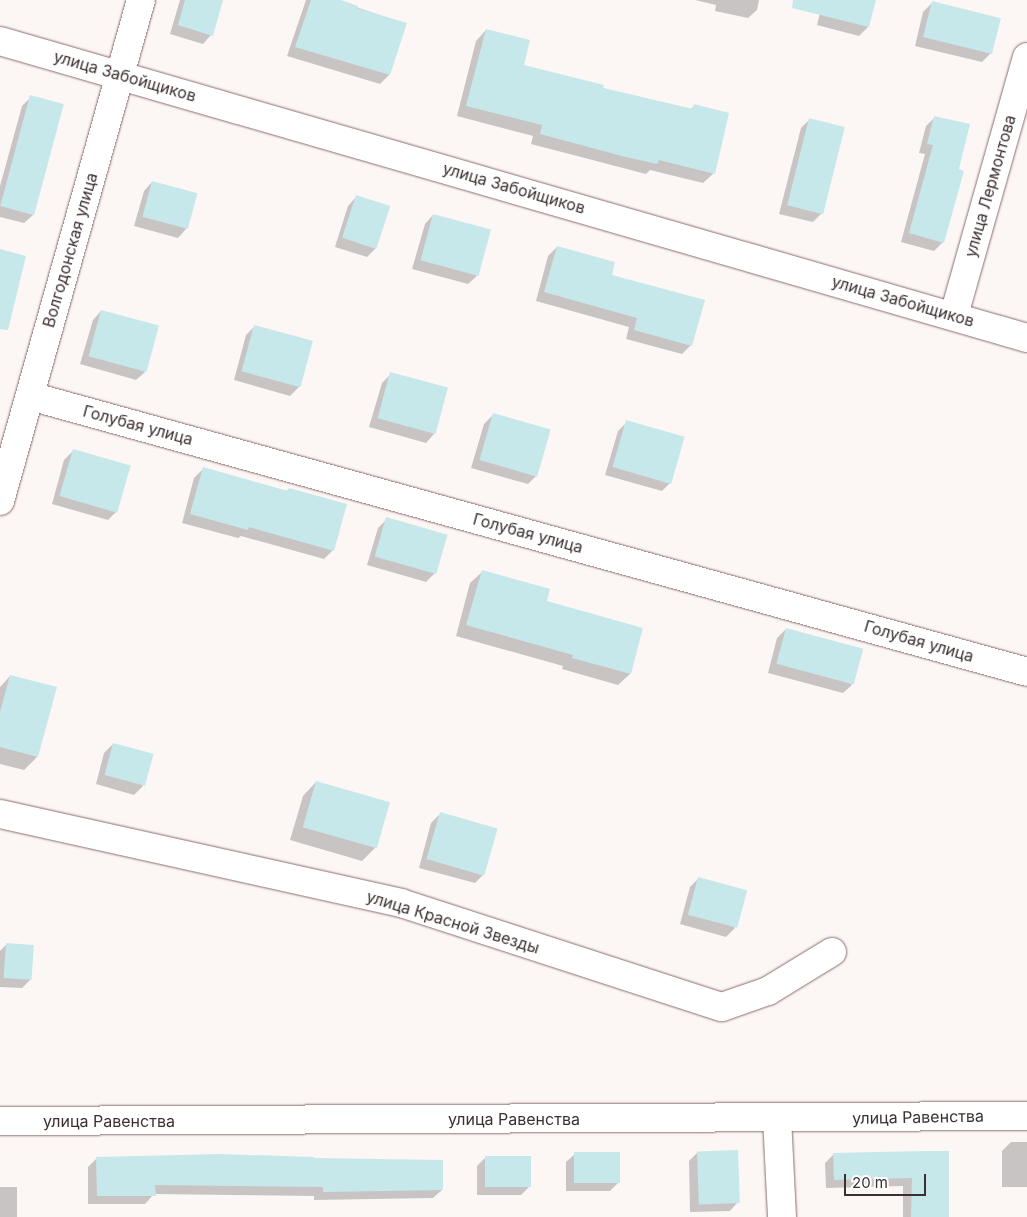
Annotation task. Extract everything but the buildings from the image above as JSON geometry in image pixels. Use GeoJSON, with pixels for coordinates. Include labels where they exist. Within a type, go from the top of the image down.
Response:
{"type":"FeatureCollection","features":[{"type":"Feature","properties":{"kind":"street","name":"Волгодонская улица"},"geometry":{"type":"LineString","coordinates":[[0,501],[140,0]]}},
{"type":"Feature","properties":{"kind":"street","name":"улица Забойщиков"},"geometry":{"type":"LineString","coordinates":[[0,41],[954,315],[1027,338]]}},
{"type":"Feature","properties":{"kind":"street","name":"улица Лермонтова"},"geometry":{"type":"LineString","coordinates":[[954,315],[1027,57]]}},
{"type":"Feature","properties":{"kind":"street","name":"Голубая улица"},"geometry":{"type":"LineString","coordinates":[[30,396],[1027,672]]}},
{"type":"Feature","properties":{"kind":"street","name":"улица Красной Звезды"},"geometry":{"type":"LineString","coordinates":[[0,814],[401,903],[722,1007],[768,991],[832,952]]}},
{"type":"Feature","properties":{"kind":"street","name":"улица Равенства"},"geometry":{"type":"LineString","coordinates":[[0,1121],[1027,1116]]}},
{"type":"Feature","properties":{"kind":"street"},"geometry":{"type":"LineString","coordinates":[[778,1118],[782,1217]]}}]}
